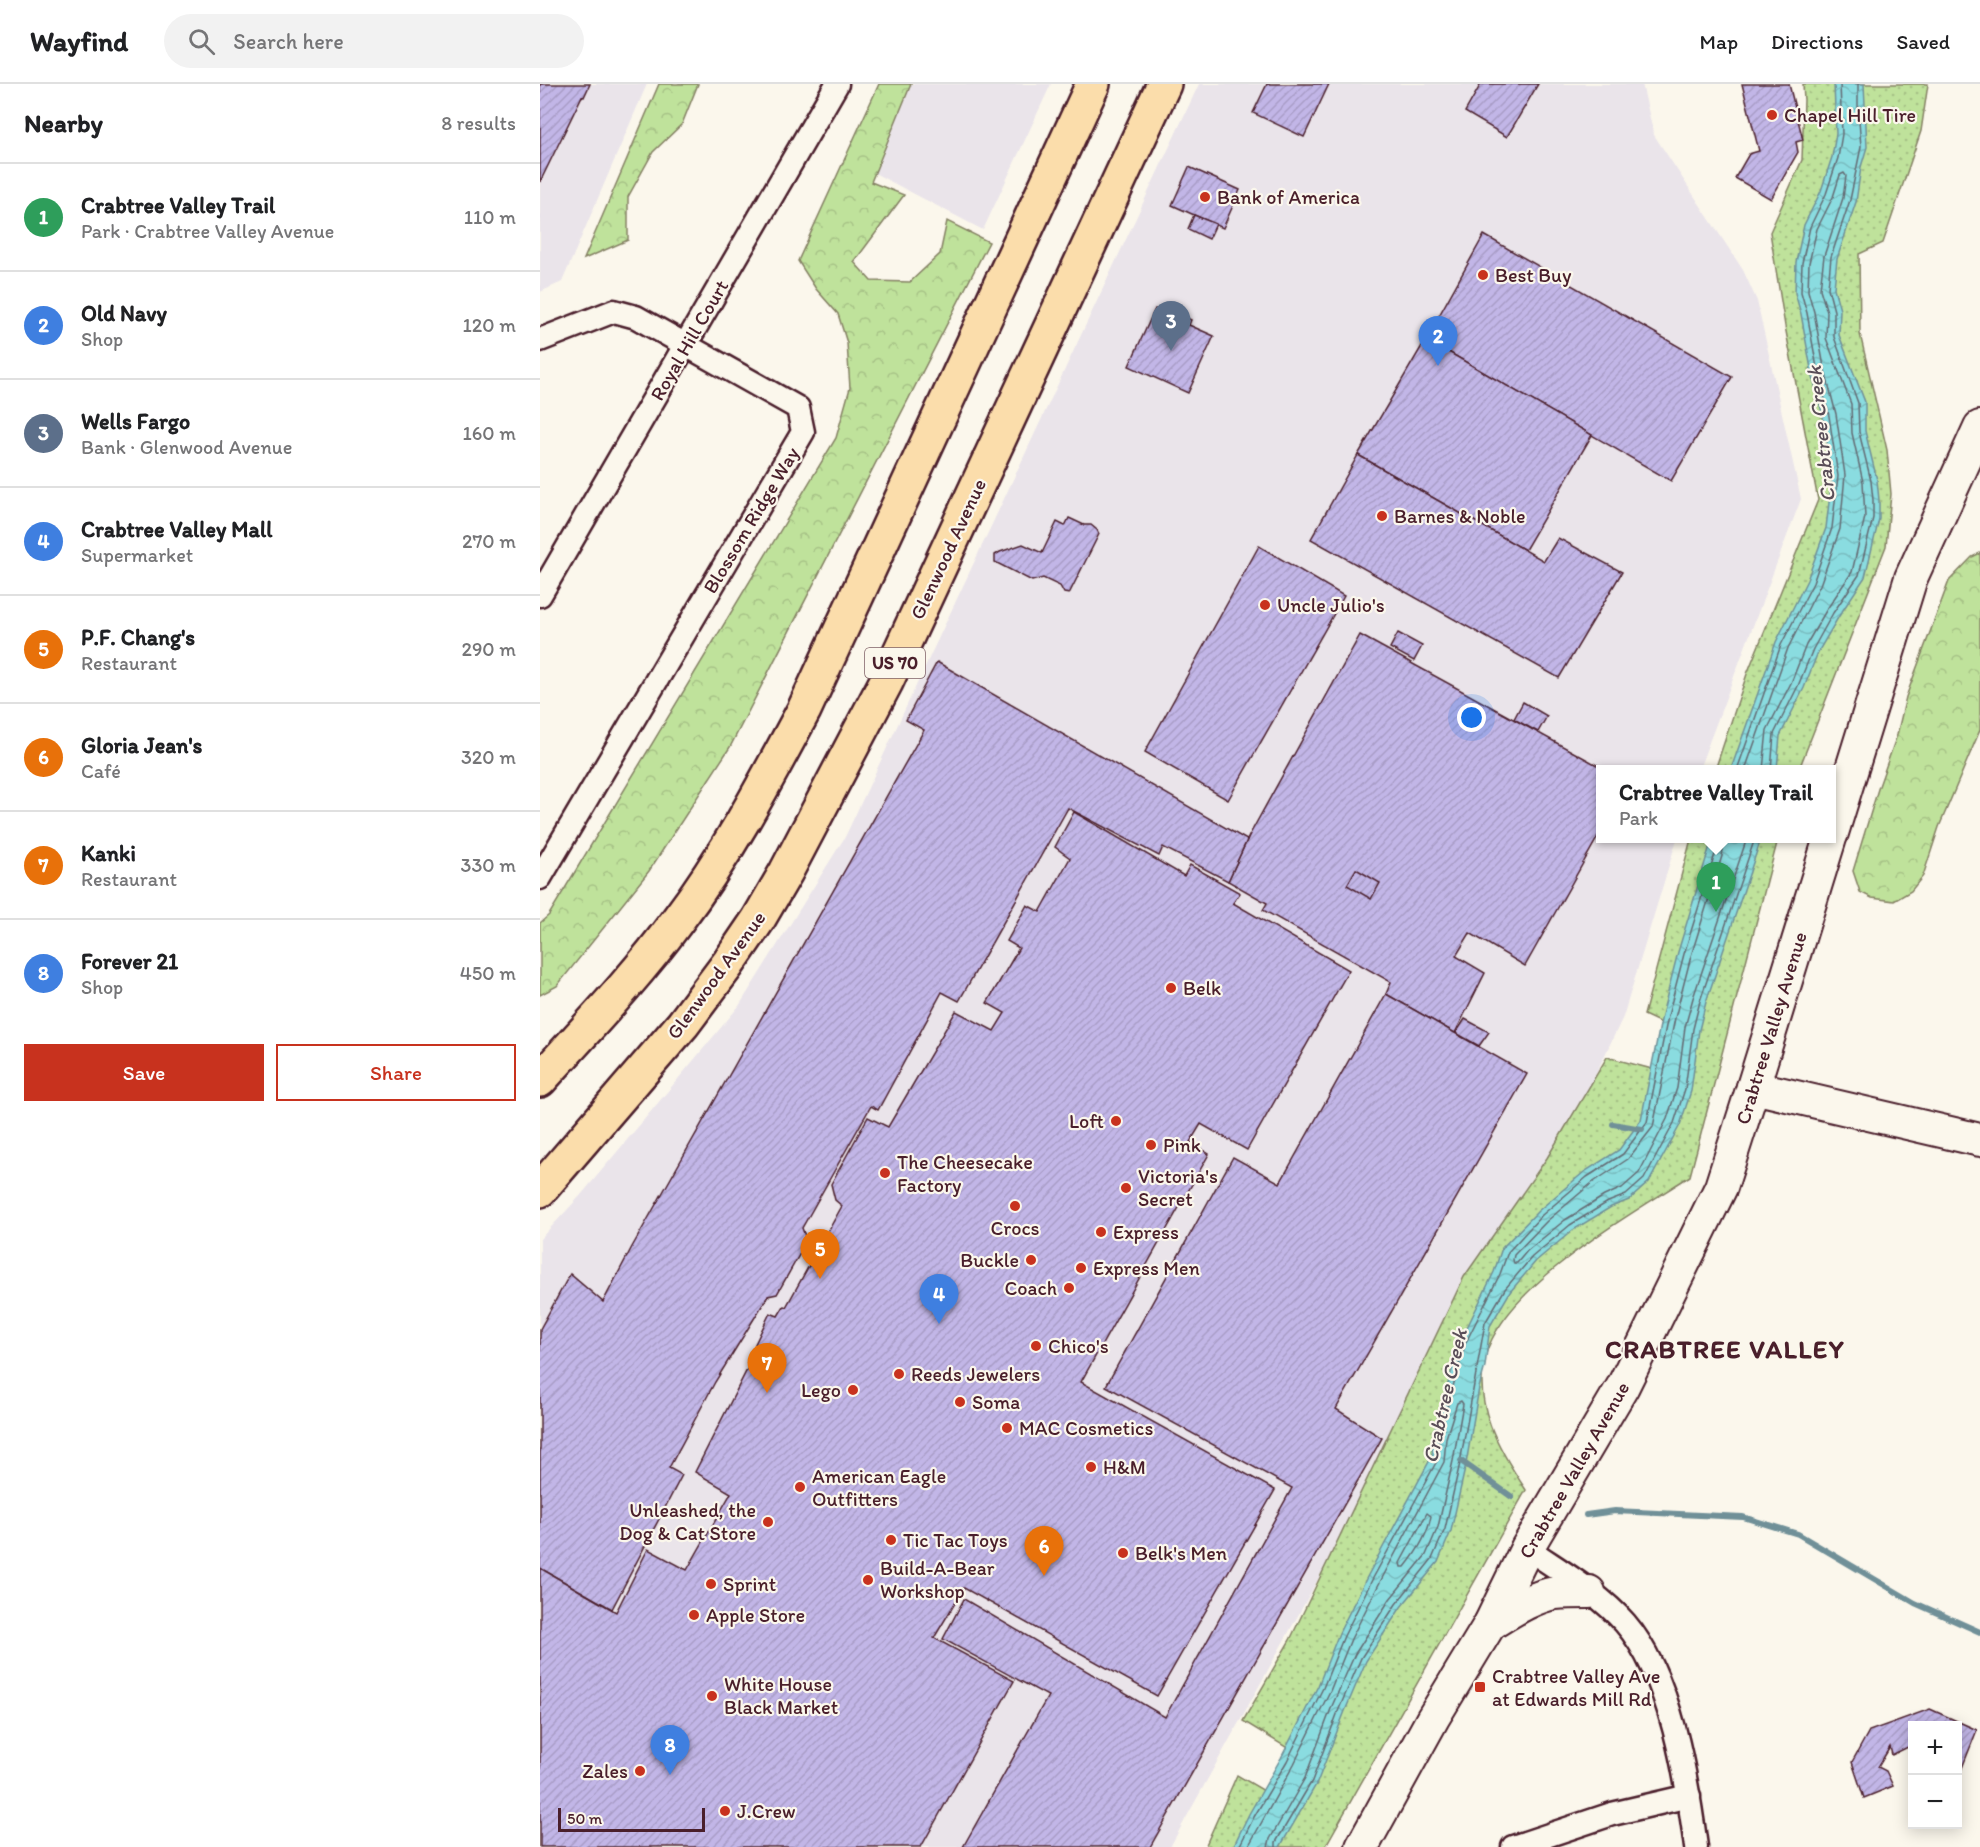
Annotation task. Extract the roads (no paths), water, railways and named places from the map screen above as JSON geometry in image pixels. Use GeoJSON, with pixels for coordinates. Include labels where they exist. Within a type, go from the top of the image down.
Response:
{"type":"FeatureCollection","features":[{"type":"Feature","properties":{"kind":"highway","name":"US 70"},"geometry":{"type":"LineString","coordinates":[[540,1080],[640,968],[677,921],[717,864],[761,790],[809,700],[1093,84]]}},
{"type":"Feature","properties":{"kind":"highway","name":"Glenwood Avenue"},"geometry":{"type":"LineString","coordinates":[[540,1190],[683,1024],[728,964],[786,872],[886,682],[1164,84]]}},
{"type":"Feature","properties":{"kind":"street","name":"Royal Hill Court"},"geometry":{"type":"LineString","coordinates":[[540,595],[837,84]]}},
{"type":"Feature","properties":{"kind":"street","name":"Blossom Ridge Way"},"geometry":{"type":"LineString","coordinates":[[540,340],[614,311],[636,317],[798,408],[803,432],[540,878]]}},
{"type":"Feature","properties":{"kind":"street"},"geometry":{"type":"LineString","coordinates":[[1836,820],[1911,579],[1980,427]]}},
{"type":"Feature","properties":{"kind":"street","name":"Crabtree Valley Avenue"},"geometry":{"type":"LineString","coordinates":[[1362,1847],[1433,1718],[1490,1624],[1527,1548],[1629,1375],[1721,1187],[1828,843]]}},
{"type":"Feature","properties":{"kind":"street"},"geometry":{"type":"LineString","coordinates":[[1753,1087],[1980,1140]]}},
{"type":"Feature","properties":{"kind":"street"},"geometry":{"type":"LineString","coordinates":[[1527,1548],[1589,1592],[1625,1622],[1655,1669],[1680,1754],[1696,1847]]}},
{"type":"Feature","properties":{"kind":"street"},"geometry":{"type":"LineString","coordinates":[[1490,1624],[1525,1604],[1555,1593],[1589,1592]]}},
{"type":"Feature","properties":{"kind":"street"},"geometry":{"type":"LineString","coordinates":[[1513,1847],[1612,1814],[1689,1796]]}},
{"type":"Feature","properties":{"kind":"water"},"geometry":{"type":"Polygon","coordinates":[[[1834,84],[1864,84],[1867,147],[1861,167],[1856,202],[1837,259],[1834,288],[1840,310],[1839,335],[1865,402],[1865,431],[1877,480],[1879,519],[1865,577],[1818,652],[1804,688],[1780,736],[1777,765],[1732,765],[1776,642],[1807,580],[1826,528],[1832,477],[1823,417],[1795,293],[1796,262],[1804,225],[1821,191],[1832,157],[1836,134],[1834,84]]]}},
{"type":"Feature","properties":{"kind":"water","name":"Crabtree Creek"},"geometry":{"type":"Polygon","coordinates":[[[1711,843],[1760,843],[1706,1002],[1699,1030],[1691,1091],[1680,1125],[1649,1182],[1629,1200],[1611,1207],[1573,1230],[1536,1261],[1510,1292],[1490,1326],[1485,1366],[1466,1464],[1451,1531],[1438,1562],[1401,1607],[1366,1661],[1317,1783],[1280,1847],[1233,1847],[1318,1686],[1339,1633],[1367,1577],[1432,1456],[1433,1435],[1460,1342],[1494,1272],[1502,1248],[1538,1211],[1584,1172],[1619,1150],[1641,1120],[1662,1015],[1678,952],[1711,843]]]}},
{"type":"Feature","properties":{"kind":"waterway"},"geometry":{"type":"LineString","coordinates":[[1613,1124],[1642,1129]]}},
{"type":"Feature","properties":{"kind":"waterway"},"geometry":{"type":"LineString","coordinates":[[1461,1461],[1512,1497]]}},
{"type":"Feature","properties":{"kind":"waterway"},"geometry":{"type":"LineString","coordinates":[[1586,1515],[1615,1511],[1743,1517],[1798,1534],[1915,1603],[1980,1632]]}},
{"type":"Feature","properties":{"kind":"place","name":"Chapel Hill Tire"},"geometry":{"type":"Point","coordinates":[1772,115]}},
{"type":"Feature","properties":{"kind":"place","name":"Bank of America"},"geometry":{"type":"Point","coordinates":[1205,197]}},
{"type":"Feature","properties":{"kind":"place","name":"Best Buy"},"geometry":{"type":"Point","coordinates":[1483,275]}},
{"type":"Feature","properties":{"kind":"place","name":"Wells Fargo"},"geometry":{"type":"Point","coordinates":[1171,351]}},
{"type":"Feature","properties":{"kind":"place","name":"Old Navy"},"geometry":{"type":"Point","coordinates":[1438,366]}},
{"type":"Feature","properties":{"kind":"place","name":"Barnes & Noble"},"geometry":{"type":"Point","coordinates":[1382,516]}},
{"type":"Feature","properties":{"kind":"place","name":"Uncle Julio's"},"geometry":{"type":"Point","coordinates":[1265,605]}},
{"type":"Feature","properties":{"kind":"place","name":"Crabtree Valley Trail"},"geometry":{"type":"Point","coordinates":[1716,912]}},
{"type":"Feature","properties":{"kind":"place","name":"Belk"},"geometry":{"type":"Point","coordinates":[1171,988]}},
{"type":"Feature","properties":{"kind":"place","name":"Loft"},"geometry":{"type":"Point","coordinates":[1116,1121]}},
{"type":"Feature","properties":{"kind":"place","name":"Pink"},"geometry":{"type":"Point","coordinates":[1151,1145]}},
{"type":"Feature","properties":{"kind":"place","name":"The Cheesecake Factory"},"geometry":{"type":"Point","coordinates":[885,1173]}},
{"type":"Feature","properties":{"kind":"place","name":"Victoria's Secret"},"geometry":{"type":"Point","coordinates":[1126,1188]}},
{"type":"Feature","properties":{"kind":"place","name":"Crocs"},"geometry":{"type":"Point","coordinates":[1015,1206]}},
{"type":"Feature","properties":{"kind":"place","name":"Express"},"geometry":{"type":"Point","coordinates":[1101,1232]}},
{"type":"Feature","properties":{"kind":"place","name":"Buckle"},"geometry":{"type":"Point","coordinates":[1031,1260]}},
{"type":"Feature","properties":{"kind":"place","name":"Express Men"},"geometry":{"type":"Point","coordinates":[1081,1268]}},
{"type":"Feature","properties":{"kind":"place","name":"P.F. Chang's"},"geometry":{"type":"Point","coordinates":[820,1279]}},
{"type":"Feature","properties":{"kind":"place","name":"Coach"},"geometry":{"type":"Point","coordinates":[1069,1288]}},
{"type":"Feature","properties":{"kind":"place","name":"Crabtree Valley Mall"},"geometry":{"type":"Point","coordinates":[939,1324]}},
{"type":"Feature","properties":{"kind":"place","name":"Chico's"},"geometry":{"type":"Point","coordinates":[1036,1346]}},
{"type":"Feature","properties":{"kind":"place","name":"Reeds Jewelers"},"geometry":{"type":"Point","coordinates":[899,1374]}},
{"type":"Feature","properties":{"kind":"place","name":"Lego"},"geometry":{"type":"Point","coordinates":[853,1390]}},
{"type":"Feature","properties":{"kind":"place","name":"Kanki"},"geometry":{"type":"Point","coordinates":[767,1393]}},
{"type":"Feature","properties":{"kind":"place","name":"Soma"},"geometry":{"type":"Point","coordinates":[960,1402]}},
{"type":"Feature","properties":{"kind":"place","name":"MAC Cosmetics"},"geometry":{"type":"Point","coordinates":[1007,1428]}},
{"type":"Feature","properties":{"kind":"place","name":"H&M"},"geometry":{"type":"Point","coordinates":[1091,1467]}},
{"type":"Feature","properties":{"kind":"place","name":"American Eagle Outfitters"},"geometry":{"type":"Point","coordinates":[800,1487]}},
{"type":"Feature","properties":{"kind":"place","name":"Unleashed, the Dog & Cat Store"},"geometry":{"type":"Point","coordinates":[768,1522]}},
{"type":"Feature","properties":{"kind":"place","name":"Tic Tac Toys"},"geometry":{"type":"Point","coordinates":[891,1540]}},
{"type":"Feature","properties":{"kind":"place","name":"Belk's Men"},"geometry":{"type":"Point","coordinates":[1123,1553]}},
{"type":"Feature","properties":{"kind":"place","name":"Gloria Jean's"},"geometry":{"type":"Point","coordinates":[1044,1576]}},
{"type":"Feature","properties":{"kind":"place","name":"Build-A-Bear Workshop"},"geometry":{"type":"Point","coordinates":[868,1580]}},
{"type":"Feature","properties":{"kind":"place","name":"Sprint"},"geometry":{"type":"Point","coordinates":[711,1584]}},
{"type":"Feature","properties":{"kind":"place","name":"Apple Store"},"geometry":{"type":"Point","coordinates":[694,1615]}},
{"type":"Feature","properties":{"kind":"place","name":"Crabtree Valley Ave at Edwards Mill Rd"},"geometry":{"type":"Point","coordinates":[1480,1687]}},
{"type":"Feature","properties":{"kind":"place","name":"White House Black Market"},"geometry":{"type":"Point","coordinates":[712,1696]}},
{"type":"Feature","properties":{"kind":"place","name":"Zales"},"geometry":{"type":"Point","coordinates":[640,1771]}},
{"type":"Feature","properties":{"kind":"place","name":"Forever 21"},"geometry":{"type":"Point","coordinates":[670,1775]}},
{"type":"Feature","properties":{"kind":"place","name":"J.Crew"},"geometry":{"type":"Point","coordinates":[725,1811]}},
{"type":"Feature","properties":{"kind":"district","name":"CRABTREE VALLEY"},"geometry":{"type":"Point","coordinates":[1725,1349]}}]}
